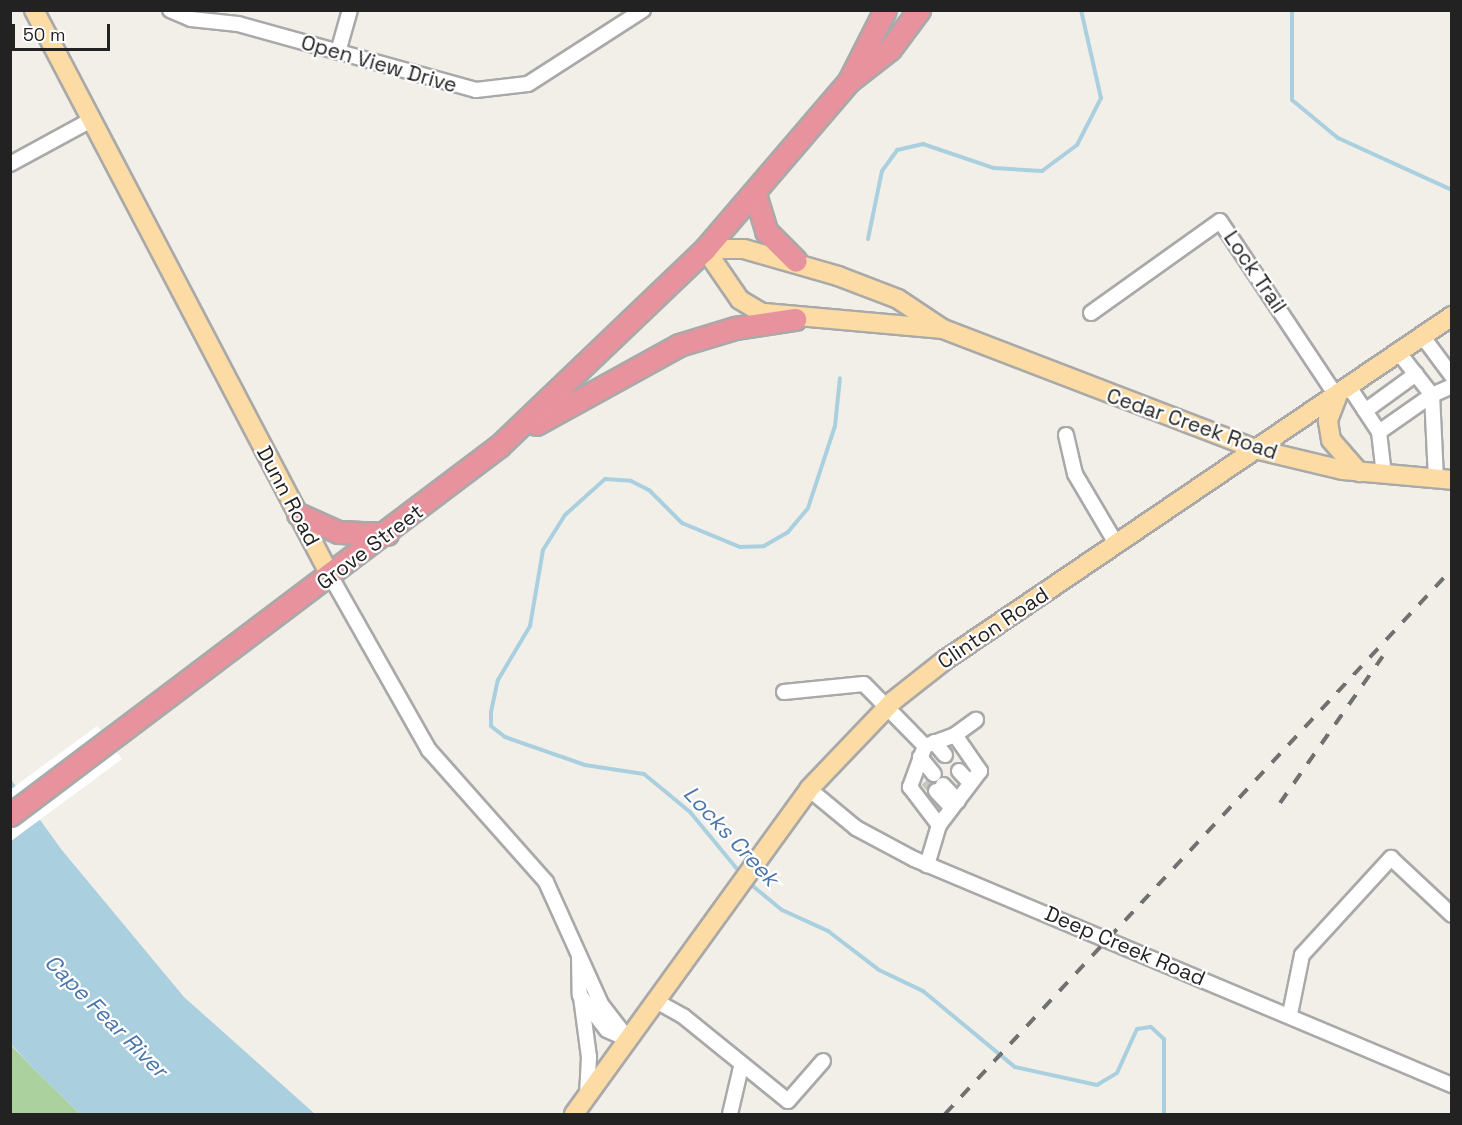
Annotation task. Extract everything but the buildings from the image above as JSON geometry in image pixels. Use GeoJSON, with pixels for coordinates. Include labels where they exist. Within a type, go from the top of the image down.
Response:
{"type":"FeatureCollection","features":[{"type":"Feature","properties":{"kind":"highway"},"geometry":{"type":"LineString","coordinates":[[849,81],[885,10]]}},
{"type":"Feature","properties":{"kind":"highway"},"geometry":{"type":"LineString","coordinates":[[849,81],[890,49],[918,10]]}},
{"type":"Feature","properties":{"kind":"highway","name":"Grove Street"},"geometry":{"type":"LineString","coordinates":[[10,815],[331,577],[499,446],[705,249],[755,194],[849,81]]}},
{"type":"Feature","properties":{"kind":"highway"},"geometry":{"type":"LineString","coordinates":[[755,194],[766,231],[796,261]]}},
{"type":"Feature","properties":{"kind":"highway"},"geometry":{"type":"LineString","coordinates":[[499,446],[679,345],[735,328],[795,319]]}},
{"type":"Feature","properties":{"kind":"highway"},"geometry":{"type":"LineString","coordinates":[[298,514],[338,532],[387,534]]}},
{"type":"Feature","properties":{"kind":"main road","name":"Dunn Road"},"geometry":{"type":"LineString","coordinates":[[34,10],[331,577]]}},
{"type":"Feature","properties":{"kind":"main road","name":"Cedar Creek Road"},"geometry":{"type":"LineString","coordinates":[[943,329],[795,319],[746,306],[715,271],[705,249],[744,249],[796,261],[898,299],[943,329],[1259,450],[1359,472],[1444,479]]}},
{"type":"Feature","properties":{"kind":"main road","name":"Clinton Road"},"geometry":{"type":"LineString","coordinates":[[574,1114],[809,789],[886,707],[945,660],[1259,450],[1452,316]]}},
{"type":"Feature","properties":{"kind":"main road"},"geometry":{"type":"LineString","coordinates":[[1343,392],[1328,421],[1331,440],[1359,472]]}},
{"type":"Feature","properties":{"kind":"street","name":"Open View Drive"},"geometry":{"type":"LineString","coordinates":[[170,10],[338,52],[452,87],[496,90],[528,84],[643,10]]}},
{"type":"Feature","properties":{"kind":"street"},"geometry":{"type":"LineString","coordinates":[[338,52],[350,10]]}},
{"type":"Feature","properties":{"kind":"street"},"geometry":{"type":"LineString","coordinates":[[10,164],[91,120]]}},
{"type":"Feature","properties":{"kind":"street","name":"Lock Trail"},"geometry":{"type":"LineString","coordinates":[[1091,313],[1220,220],[1343,392]]}},
{"type":"Feature","properties":{"kind":"street"},"geometry":{"type":"LineString","coordinates":[[1423,337],[1452,376]]}},
{"type":"Feature","properties":{"kind":"street"},"geometry":{"type":"LineString","coordinates":[[1399,353],[1432,395],[1444,479]]}},
{"type":"Feature","properties":{"kind":"street"},"geometry":{"type":"LineString","coordinates":[[1365,411],[1416,374]]}},
{"type":"Feature","properties":{"kind":"street"},"geometry":{"type":"LineString","coordinates":[[1379,432],[1432,395],[1452,386]]}},
{"type":"Feature","properties":{"kind":"street"},"geometry":{"type":"LineString","coordinates":[[1343,392],[1365,411],[1379,432],[1384,475]]}},
{"type":"Feature","properties":{"kind":"street"},"geometry":{"type":"LineString","coordinates":[[1066,435],[1075,474],[1117,545]]}},
{"type":"Feature","properties":{"kind":"street","name":"Dunn Road"},"geometry":{"type":"LineString","coordinates":[[331,577],[416,733],[457,785],[533,864],[556,900],[601,1004],[628,1039]]}},
{"type":"Feature","properties":{"kind":"street"},"geometry":{"type":"LineString","coordinates":[[784,692],[864,684],[923,753],[935,782],[955,805]]}},
{"type":"Feature","properties":{"kind":"street"},"geometry":{"type":"LineString","coordinates":[[939,825],[910,787],[923,753],[976,720]]}},
{"type":"Feature","properties":{"kind":"street"},"geometry":{"type":"LineString","coordinates":[[927,865],[939,825],[980,771],[955,735]]}},
{"type":"Feature","properties":{"kind":"street"},"geometry":{"type":"LineString","coordinates":[[923,753],[945,755]]}},
{"type":"Feature","properties":{"kind":"street"},"geometry":{"type":"LineString","coordinates":[[959,771],[970,783]]}},
{"type":"Feature","properties":{"kind":"street","name":"Deep Creek Road"},"geometry":{"type":"LineString","coordinates":[[809,789],[856,828],[927,865],[1449,1081]]}},
{"type":"Feature","properties":{"kind":"street"},"geometry":{"type":"LineString","coordinates":[[1290,1014],[1302,955],[1391,858],[1452,915]]}},
{"type":"Feature","properties":{"kind":"street","name":"Dunn Road"},"geometry":{"type":"LineString","coordinates":[[579,956],[580,994],[589,1057],[587,1097]]}},
{"type":"Feature","properties":{"kind":"street"},"geometry":{"type":"LineString","coordinates":[[580,994],[607,1030],[628,1039]]}},
{"type":"Feature","properties":{"kind":"street"},"geometry":{"type":"LineString","coordinates":[[656,1001],[683,1016],[741,1067],[788,1101],[823,1061]]}},
{"type":"Feature","properties":{"kind":"street"},"geometry":{"type":"LineString","coordinates":[[730,1114],[741,1067]]}},
{"type":"Feature","properties":{"kind":"green space"},"geometry":{"type":"Polygon","coordinates":[[[10,1044],[30,1065],[80,1114],[11,1114],[10,1044]]]}},
{"type":"Feature","properties":{"kind":"water","name":"Cape Fear River"},"geometry":{"type":"Polygon","coordinates":[[[10,778],[61,849],[184,997],[315,1114],[80,1114],[30,1065],[11,1044],[10,778]]]}},
{"type":"Feature","properties":{"kind":"pier"},"geometry":{"type":"Polygon","coordinates":[[[97,726],[122,759],[11,841],[10,790],[97,726]]]}},
{"type":"Feature","properties":{"kind":"waterway","name":"Locks Creek"},"geometry":{"type":"LineString","coordinates":[[868,239],[882,171],[897,150],[923,144],[994,168],[1042,171],[1077,145],[1101,98],[1081,10]]}},
{"type":"Feature","properties":{"kind":"waterway"},"geometry":{"type":"LineString","coordinates":[[1292,10],[1292,100],[1338,138],[1452,190]]}},
{"type":"Feature","properties":{"kind":"waterway","name":"Locks Creek"},"geometry":{"type":"LineString","coordinates":[[742,875],[690,812],[644,774],[585,765],[505,737],[491,726],[491,712],[498,680],[530,626],[543,550],[565,515],[605,479],[631,481],[649,490],[682,523],[740,547],[764,546],[788,532],[808,508],[835,426],[840,378]]}},
{"type":"Feature","properties":{"kind":"waterway","name":"Locks Creek"},"geometry":{"type":"LineString","coordinates":[[749,883],[782,910],[828,931],[879,970],[923,991],[1015,1067],[1097,1085],[1117,1073],[1137,1029],[1151,1027],[1164,1039],[1164,1114]]}},
{"type":"Feature","properties":{"kind":"tunnel"},"geometry":{"type":"LineString","coordinates":[[927,780],[936,791]]}},
{"type":"Feature","properties":{"kind":"railway"},"geometry":{"type":"LineString","coordinates":[[945,1114],[1452,569]]}},
{"type":"Feature","properties":{"kind":"railway"},"geometry":{"type":"LineString","coordinates":[[1280,803],[1383,656]]}}]}
